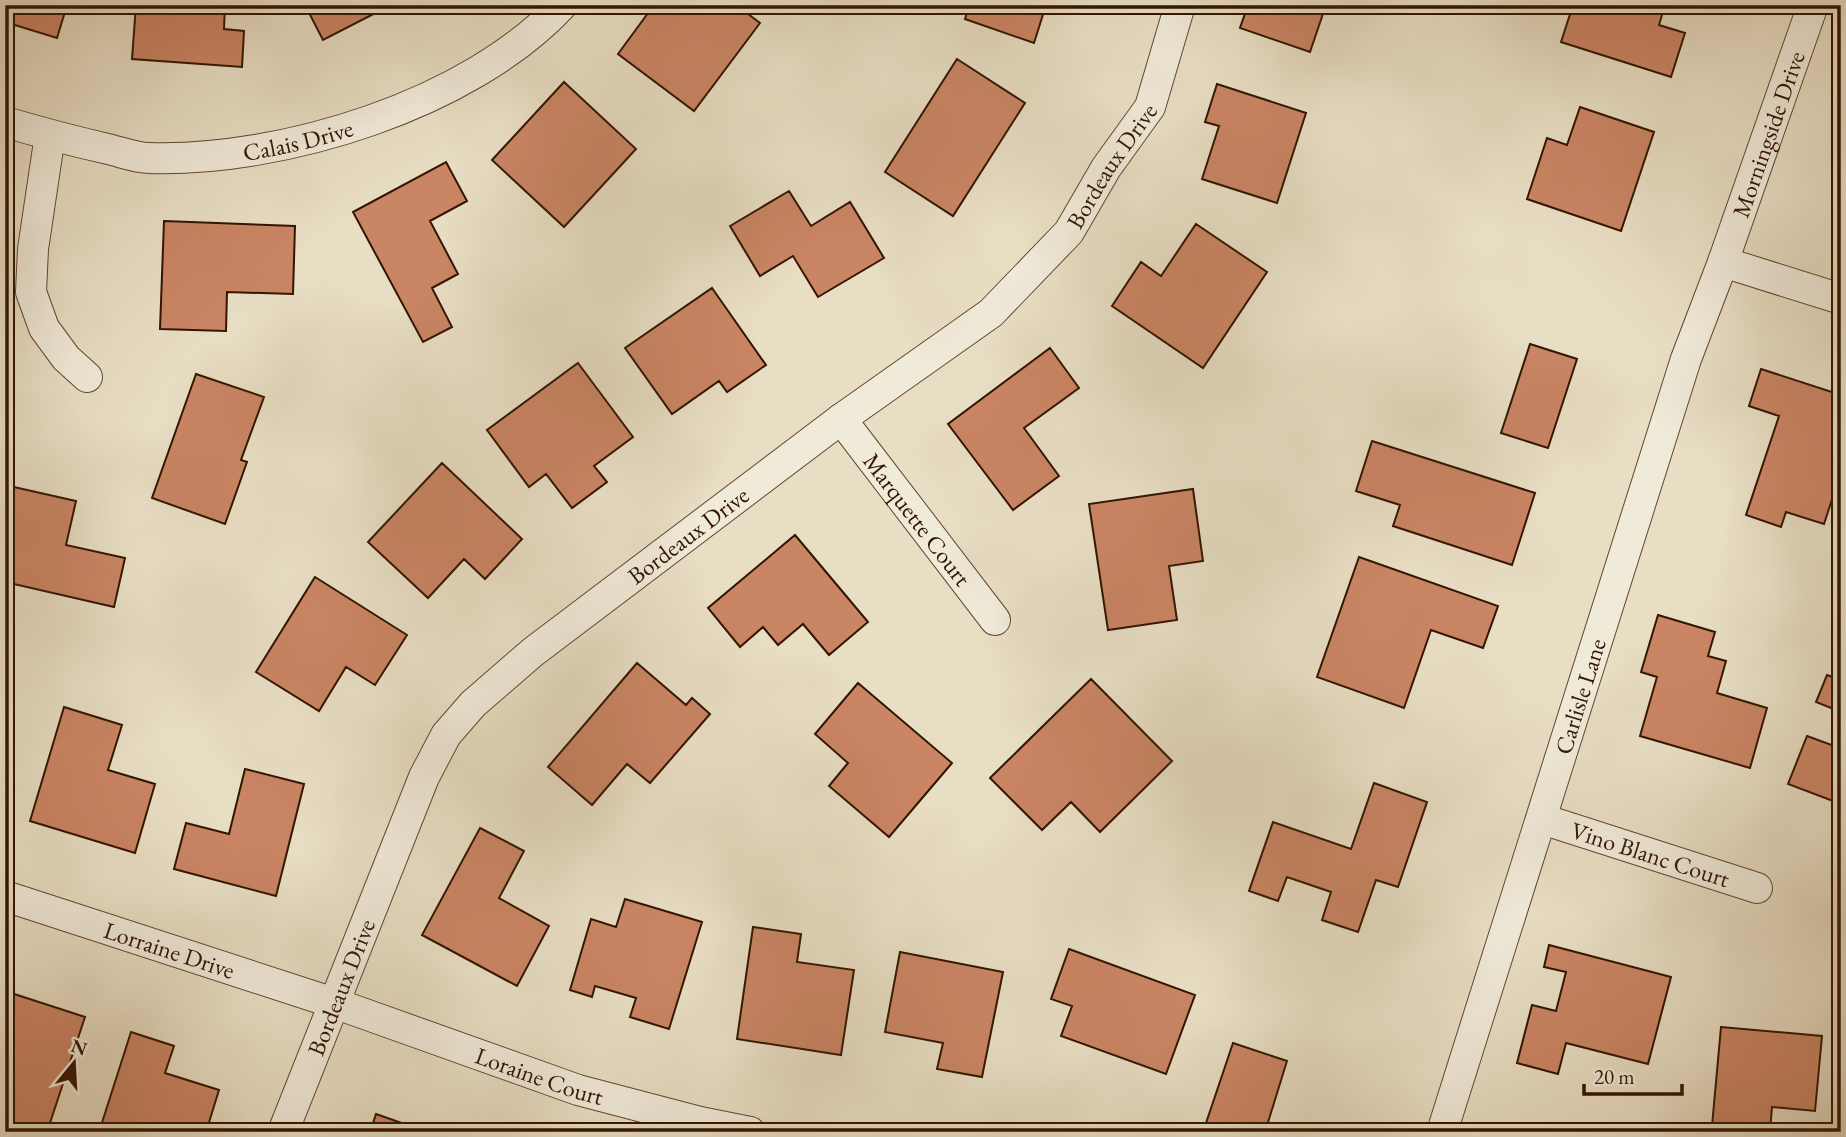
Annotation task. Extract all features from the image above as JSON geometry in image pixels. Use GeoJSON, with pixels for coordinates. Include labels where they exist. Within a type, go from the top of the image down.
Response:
{"type":"FeatureCollection","features":[{"type":"Feature","properties":{"kind":"street","name":"Calais Drive"},"geometry":{"type":"LineString","coordinates":[[5,122],[147,158],[225,154],[279,147],[385,115],[434,94],[510,49],[562,5]]}},
{"type":"Feature","properties":{"kind":"street","name":"Bordeaux Drive"},"geometry":{"type":"LineString","coordinates":[[283,1132],[424,777],[446,735],[473,704],[533,652],[841,419],[991,313],[1069,232],[1106,168],[1150,107],[1180,5]]}},
{"type":"Feature","properties":{"kind":"street","name":"Morningside Drive"},"geometry":{"type":"LineString","coordinates":[[1723,262],[1813,5]]}},
{"type":"Feature","properties":{"kind":"street"},"geometry":{"type":"LineString","coordinates":[[50,135],[33,249],[32,292],[44,328],[66,358],[87,377]]}},
{"type":"Feature","properties":{"kind":"street"},"geometry":{"type":"LineString","coordinates":[[1723,262],[1841,299]]}},
{"type":"Feature","properties":{"kind":"street","name":"Carlisle Lane"},"geometry":{"type":"LineString","coordinates":[[1442,1132],[1686,359],[1723,262]]}},
{"type":"Feature","properties":{"kind":"street","name":"Marquette Court"},"geometry":{"type":"LineString","coordinates":[[841,419],[995,620]]}},
{"type":"Feature","properties":{"kind":"street","name":"Vino Blanc Court"},"geometry":{"type":"LineString","coordinates":[[1542,819],[1757,888]]}},
{"type":"Feature","properties":{"kind":"street","name":"Lorraine Drive"},"geometry":{"type":"LineString","coordinates":[[5,896],[334,1003]]}},
{"type":"Feature","properties":{"kind":"street","name":"Loraine Court"},"geometry":{"type":"LineString","coordinates":[[334,1003],[578,1090],[700,1122],[750,1132]]}},
{"type":"Feature","properties":{"kind":"building"},"geometry":{"type":"Polygon","coordinates":[[[5,5],[67,5],[57,38],[5,22],[5,5]]]}},
{"type":"Feature","properties":{"kind":"building"},"geometry":{"type":"Polygon","coordinates":[[[136,5],[225,5],[224,29],[244,31],[242,67],[132,59],[136,5]]]}},
{"type":"Feature","properties":{"kind":"building"},"geometry":{"type":"Polygon","coordinates":[[[305,5],[391,5],[323,40],[305,5]]]}},
{"type":"Feature","properties":{"kind":"building"},"geometry":{"type":"Polygon","coordinates":[[[654,5],[736,5],[760,23],[694,111],[618,54],[654,5]]]}},
{"type":"Feature","properties":{"kind":"building"},"geometry":{"type":"Polygon","coordinates":[[[969,5],[1046,5],[1034,43],[965,19],[969,5]]]}},
{"type":"Feature","properties":{"kind":"building"},"geometry":{"type":"Polygon","coordinates":[[[1248,5],[1326,5],[1310,52],[1240,28],[1248,5]]]}},
{"type":"Feature","properties":{"kind":"building"},"geometry":{"type":"Polygon","coordinates":[[[1332,5],[1358,5],[1355,13],[1332,5]]]}},
{"type":"Feature","properties":{"kind":"building"},"geometry":{"type":"Polygon","coordinates":[[[1573,5],[1665,5],[1659,25],[1685,33],[1671,77],[1561,42],[1573,5]]]}},
{"type":"Feature","properties":{"kind":"building"},"geometry":{"type":"Polygon","coordinates":[[[957,59],[1025,103],[953,216],[885,172],[957,59]]]}},
{"type":"Feature","properties":{"kind":"building"},"geometry":{"type":"Polygon","coordinates":[[[564,82],[636,149],[564,227],[492,160],[564,82]]]}},
{"type":"Feature","properties":{"kind":"building"},"geometry":{"type":"Polygon","coordinates":[[[1217,84],[1306,113],[1277,203],[1202,179],[1219,126],[1205,122],[1217,84]]]}},
{"type":"Feature","properties":{"kind":"building"},"geometry":{"type":"Polygon","coordinates":[[[1580,107],[1654,132],[1621,231],[1527,199],[1547,138],[1567,145],[1580,107]]]}},
{"type":"Feature","properties":{"kind":"building"},"geometry":{"type":"Polygon","coordinates":[[[446,162],[467,201],[430,221],[458,274],[432,288],[452,327],[423,342],[353,212],[446,162]]]}},
{"type":"Feature","properties":{"kind":"building"},"geometry":{"type":"Polygon","coordinates":[[[789,191],[811,226],[850,202],[884,258],[818,297],[793,256],[760,276],[730,226],[789,191]]]}},
{"type":"Feature","properties":{"kind":"building"},"geometry":{"type":"Polygon","coordinates":[[[164,221],[295,226],[293,294],[227,292],[226,331],[160,329],[164,221]]]}},
{"type":"Feature","properties":{"kind":"building"},"geometry":{"type":"Polygon","coordinates":[[[1196,224],[1267,272],[1203,368],[1112,306],[1141,262],[1161,276],[1196,224]]]}},
{"type":"Feature","properties":{"kind":"building"},"geometry":{"type":"Polygon","coordinates":[[[712,288],[766,365],[727,392],[719,381],[672,414],[625,348],[712,288]]]}},
{"type":"Feature","properties":{"kind":"building"},"geometry":{"type":"Polygon","coordinates":[[[1530,344],[1577,359],[1548,448],[1501,433],[1530,344]]]}},
{"type":"Feature","properties":{"kind":"building"},"geometry":{"type":"Polygon","coordinates":[[[1050,348],[1079,388],[1024,428],[1059,476],[1013,510],[948,424],[1050,348]]]}},
{"type":"Feature","properties":{"kind":"building"},"geometry":{"type":"Polygon","coordinates":[[[578,363],[633,437],[594,466],[607,482],[572,508],[546,474],[529,487],[487,430],[578,363]]]}},
{"type":"Feature","properties":{"kind":"building"},"geometry":{"type":"Polygon","coordinates":[[[1761,369],[1841,395],[1841,472],[1824,524],[1786,512],[1781,527],[1746,515],[1779,416],[1749,406],[1761,369]]]}},
{"type":"Feature","properties":{"kind":"building"},"geometry":{"type":"Polygon","coordinates":[[[196,374],[264,397],[241,460],[247,462],[225,524],[152,498],[196,374]]]}},
{"type":"Feature","properties":{"kind":"building"},"geometry":{"type":"Polygon","coordinates":[[[1372,441],[1535,493],[1512,565],[1393,526],[1400,505],[1356,491],[1372,441]]]}},
{"type":"Feature","properties":{"kind":"building"},"geometry":{"type":"Polygon","coordinates":[[[442,463],[522,539],[485,579],[464,559],[428,598],[368,542],[442,463]]]}},
{"type":"Feature","properties":{"kind":"building"},"geometry":{"type":"Polygon","coordinates":[[[5,485],[76,501],[66,545],[125,558],[114,607],[5,582],[5,485]]]}},
{"type":"Feature","properties":{"kind":"building"},"geometry":{"type":"Polygon","coordinates":[[[1193,489],[1203,561],[1169,566],[1177,620],[1108,630],[1089,504],[1193,489]]]}},
{"type":"Feature","properties":{"kind":"building"},"geometry":{"type":"Polygon","coordinates":[[[795,535],[868,622],[829,655],[803,624],[778,645],[763,627],[740,647],[708,608],[795,535]]]}},
{"type":"Feature","properties":{"kind":"building"},"geometry":{"type":"Polygon","coordinates":[[[1359,557],[1498,606],[1483,648],[1431,630],[1404,708],[1317,677],[1359,557]]]}},
{"type":"Feature","properties":{"kind":"building"},"geometry":{"type":"Polygon","coordinates":[[[315,577],[407,635],[375,685],[346,667],[319,711],[256,672],[315,577]]]}},
{"type":"Feature","properties":{"kind":"building"},"geometry":{"type":"Polygon","coordinates":[[[1658,615],[1715,632],[1708,656],[1726,661],[1717,693],[1767,708],[1750,768],[1640,736],[1657,677],[1641,672],[1658,615]]]}},
{"type":"Feature","properties":{"kind":"building"},"geometry":{"type":"Polygon","coordinates":[[[637,663],[686,705],[692,698],[710,714],[650,783],[627,764],[592,805],[548,767],[637,663]]]}},
{"type":"Feature","properties":{"kind":"building"},"geometry":{"type":"Polygon","coordinates":[[[1827,675],[1841,680],[1841,712],[1816,702],[1827,675]]]}},
{"type":"Feature","properties":{"kind":"building"},"geometry":{"type":"Polygon","coordinates":[[[1091,679],[1172,761],[1100,832],[1071,802],[1042,830],[990,778],[1091,679]]]}},
{"type":"Feature","properties":{"kind":"building"},"geometry":{"type":"Polygon","coordinates":[[[858,683],[952,763],[889,837],[829,786],[848,763],[815,734],[858,683]]]}},
{"type":"Feature","properties":{"kind":"building"},"geometry":{"type":"Polygon","coordinates":[[[5,695],[13,698],[5,722],[5,695]]]}},
{"type":"Feature","properties":{"kind":"building"},"geometry":{"type":"Polygon","coordinates":[[[64,707],[122,725],[108,770],[155,784],[135,853],[30,821],[64,707]]]}},
{"type":"Feature","properties":{"kind":"building"},"geometry":{"type":"Polygon","coordinates":[[[1807,736],[1837,747],[1841,738],[1841,804],[1788,784],[1807,736]]]}},
{"type":"Feature","properties":{"kind":"building"},"geometry":{"type":"Polygon","coordinates":[[[245,769],[304,784],[276,896],[174,869],[186,823],[229,834],[245,769]]]}},
{"type":"Feature","properties":{"kind":"building"},"geometry":{"type":"Polygon","coordinates":[[[1374,783],[1427,802],[1398,887],[1376,880],[1358,932],[1322,920],[1331,892],[1287,877],[1278,901],[1249,891],[1273,822],[1351,849],[1374,783]]]}},
{"type":"Feature","properties":{"kind":"building"},"geometry":{"type":"Polygon","coordinates":[[[480,828],[524,851],[499,898],[549,926],[517,986],[422,935],[480,828]]]}},
{"type":"Feature","properties":{"kind":"building"},"geometry":{"type":"Polygon","coordinates":[[[625,899],[702,922],[669,1029],[630,1017],[636,998],[595,986],[592,997],[570,990],[591,919],[616,927],[625,899]]]}},
{"type":"Feature","properties":{"kind":"building"},"geometry":{"type":"Polygon","coordinates":[[[753,927],[801,934],[797,962],[854,970],[841,1055],[737,1039],[753,927]]]}},
{"type":"Feature","properties":{"kind":"building"},"geometry":{"type":"Polygon","coordinates":[[[1549,945],[1671,977],[1648,1064],[1566,1043],[1558,1074],[1517,1063],[1532,1005],[1556,1011],[1566,972],[1544,967],[1549,945]]]}},
{"type":"Feature","properties":{"kind":"building"},"geometry":{"type":"Polygon","coordinates":[[[1069,949],[1195,995],[1166,1074],[1061,1036],[1072,1006],[1051,999],[1069,949]]]}},
{"type":"Feature","properties":{"kind":"building"},"geometry":{"type":"Polygon","coordinates":[[[900,952],[1003,972],[982,1077],[937,1069],[943,1043],[885,1032],[900,952]]]}},
{"type":"Feature","properties":{"kind":"building"},"geometry":{"type":"Polygon","coordinates":[[[5,991],[85,1017],[47,1132],[5,1132],[5,991]]]}},
{"type":"Feature","properties":{"kind":"building"},"geometry":{"type":"Polygon","coordinates":[[[1721,1027],[1822,1036],[1815,1111],[1772,1107],[1770,1131],[1712,1126],[1721,1027]]]}},
{"type":"Feature","properties":{"kind":"building"},"geometry":{"type":"Polygon","coordinates":[[[131,1032],[174,1046],[165,1073],[219,1090],[206,1132],[99,1132],[131,1032]]]}},
{"type":"Feature","properties":{"kind":"building"},"geometry":{"type":"Polygon","coordinates":[[[1233,1043],[1287,1061],[1265,1132],[1203,1132],[1233,1043]]]}},
{"type":"Feature","properties":{"kind":"building"},"geometry":{"type":"Polygon","coordinates":[[[376,1114],[427,1132],[370,1132],[376,1114]]]}}]}
